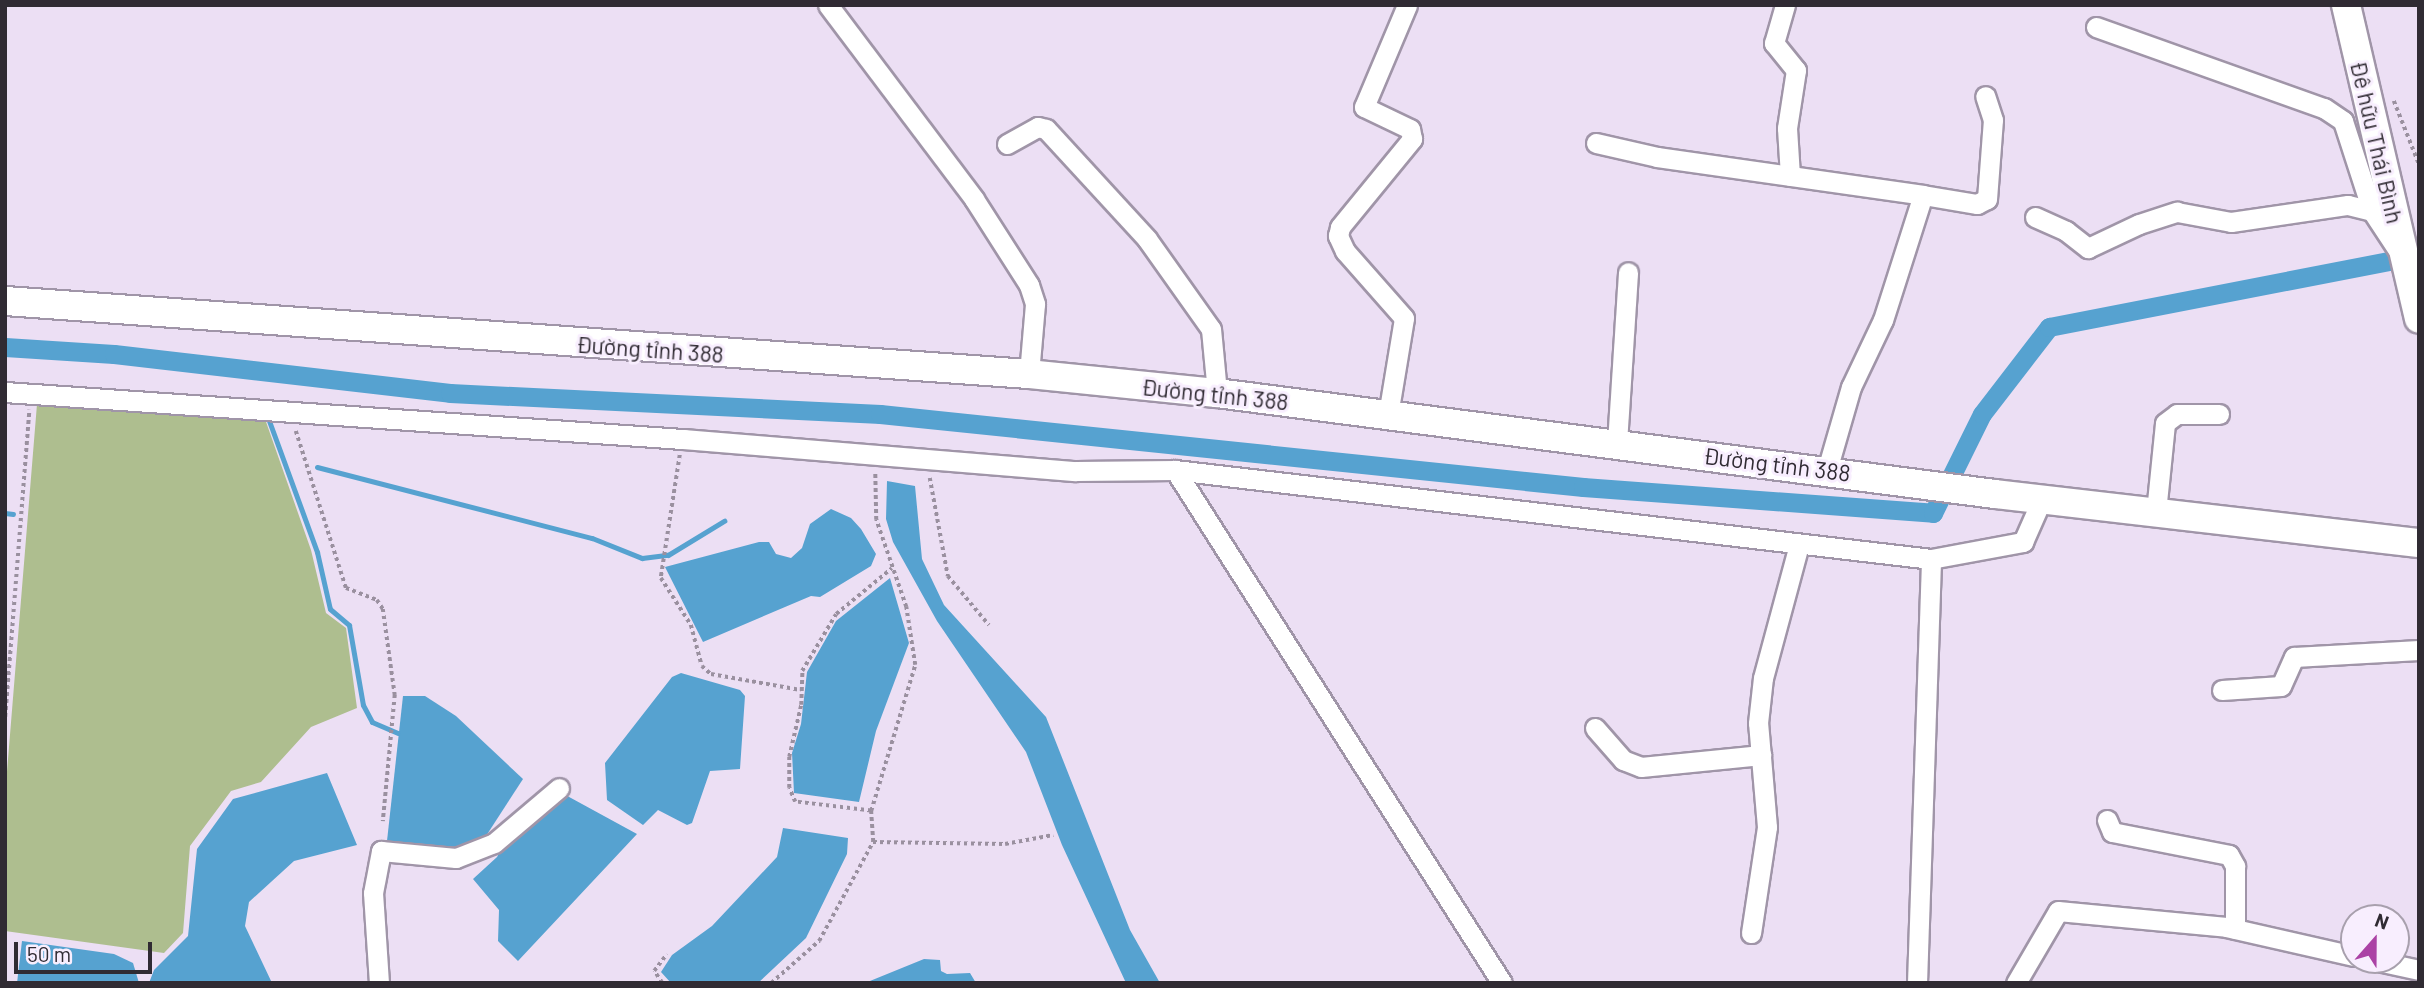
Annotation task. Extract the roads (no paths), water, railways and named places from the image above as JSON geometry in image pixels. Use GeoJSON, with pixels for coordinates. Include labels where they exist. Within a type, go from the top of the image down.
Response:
{"type":"FeatureCollection","features":[{"type":"Feature","properties":{"kind":"main road","name":"Đê hữu Thái Bình"},"geometry":{"type":"LineString","coordinates":[[2346,5],[2419,319]]}},
{"type":"Feature","properties":{"kind":"main road","name":"Đường tỉnh 388"},"geometry":{"type":"LineString","coordinates":[[5,301],[1028,374],[1217,393],[1827,470],[1995,494],[2419,543]]}},
{"type":"Feature","properties":{"kind":"street"},"geometry":{"type":"LineString","coordinates":[[828,5],[974,199],[1029,285],[1035,304],[1028,374]]}},
{"type":"Feature","properties":{"kind":"street"},"geometry":{"type":"LineString","coordinates":[[1388,415],[1404,318],[1345,251],[1338,236],[1340,227],[1412,139],[1410,130],[1364,107],[1406,5]]}},
{"type":"Feature","properties":{"kind":"street"},"geometry":{"type":"LineString","coordinates":[[1785,5],[1774,43],[1796,70],[1787,128],[1790,176]]}},
{"type":"Feature","properties":{"kind":"street"},"geometry":{"type":"LineString","coordinates":[[2096,27],[2324,108],[2343,121],[2372,211],[2404,260]]}},
{"type":"Feature","properties":{"kind":"street"},"geometry":{"type":"LineString","coordinates":[[1596,143],[1657,157],[1976,204],[1987,199],[1993,120],[1985,96]]}},
{"type":"Feature","properties":{"kind":"street"},"geometry":{"type":"LineString","coordinates":[[1007,144],[1038,127],[1046,129],[1147,239],[1211,329],[1217,393]]}},
{"type":"Feature","properties":{"kind":"street"},"geometry":{"type":"LineString","coordinates":[[1827,470],[1851,387],[1883,320],[1923,195]]}},
{"type":"Feature","properties":{"kind":"street"},"geometry":{"type":"LineString","coordinates":[[2035,217],[2066,231],[2088,248],[2139,224],[2177,212],[2231,222],[2348,205],[2372,211]]}},
{"type":"Feature","properties":{"kind":"street"},"geometry":{"type":"LineString","coordinates":[[1617,443],[1628,272]]}},
{"type":"Feature","properties":{"kind":"street"},"geometry":{"type":"LineString","coordinates":[[5,392],[874,453],[1076,471],[1175,470],[1931,559],[2023,542],[2042,499]]}},
{"type":"Feature","properties":{"kind":"street"},"geometry":{"type":"LineString","coordinates":[[2156,512],[2165,423],[2177,414],[2219,414]]}},
{"type":"Feature","properties":{"kind":"street"},"geometry":{"type":"LineString","coordinates":[[1175,470],[1502,983]]}},
{"type":"Feature","properties":{"kind":"street"},"geometry":{"type":"LineString","coordinates":[[1751,933],[1768,827],[1758,723],[1763,678],[1799,545]]}},
{"type":"Feature","properties":{"kind":"street"},"geometry":{"type":"LineString","coordinates":[[1917,983],[1931,559]]}},
{"type":"Feature","properties":{"kind":"street"},"geometry":{"type":"LineString","coordinates":[[2222,690],[2273,689],[2285,681],[2294,657],[2419,650]]}},
{"type":"Feature","properties":{"kind":"street"},"geometry":{"type":"LineString","coordinates":[[1595,728],[1623,760],[1640,767],[1761,755]]}},
{"type":"Feature","properties":{"kind":"street"},"geometry":{"type":"LineString","coordinates":[[379,983],[373,892],[381,851],[456,858],[494,843],[559,788]]}},
{"type":"Feature","properties":{"kind":"street"},"geometry":{"type":"LineString","coordinates":[[2107,820],[2112,832],[2229,855],[2235,866],[2235,929]]}},
{"type":"Feature","properties":{"kind":"street"},"geometry":{"type":"LineString","coordinates":[[2016,983],[2059,911],[2235,929],[2340,953]]}},
{"type":"Feature","properties":{"kind":"water"},"geometry":{"type":"Polygon","coordinates":[[[887,481],[915,486],[922,559],[944,605],[1046,717],[1130,930],[1160,983],[1126,983],[1062,845],[1026,752],[937,621],[893,542],[886,519],[887,481]]]}},
{"type":"Feature","properties":{"kind":"water"},"geometry":{"type":"Polygon","coordinates":[[[831,509],[851,518],[861,529],[876,554],[871,566],[820,597],[811,596],[703,642],[665,567],[759,542],[769,542],[776,554],[791,558],[802,548],[810,524],[831,509]]]}},
{"type":"Feature","properties":{"kind":"water"},"geometry":{"type":"Polygon","coordinates":[[[890,578],[909,643],[876,731],[859,802],[794,793],[792,753],[801,724],[807,672],[836,621],[890,578]]]}},
{"type":"Feature","properties":{"kind":"water"},"geometry":{"type":"Polygon","coordinates":[[[681,673],[740,690],[745,696],[740,769],[710,771],[692,823],[687,825],[658,810],[643,825],[607,800],[605,763],[672,677],[681,673]]]}},
{"type":"Feature","properties":{"kind":"water"},"geometry":{"type":"Polygon","coordinates":[[[403,696],[425,696],[456,716],[523,779],[486,836],[457,850],[387,841],[403,696]]]}},
{"type":"Feature","properties":{"kind":"water"},"geometry":{"type":"Polygon","coordinates":[[[327,773],[357,845],[294,861],[249,902],[245,926],[272,983],[149,983],[154,970],[188,936],[197,849],[233,799],[327,773]]]}},
{"type":"Feature","properties":{"kind":"water"},"geometry":{"type":"Polygon","coordinates":[[[560,792],[637,834],[518,961],[498,941],[499,910],[473,879],[497,857],[508,838],[560,792]]]}},
{"type":"Feature","properties":{"kind":"water"},"geometry":{"type":"Polygon","coordinates":[[[783,828],[848,838],[847,854],[806,938],[758,983],[671,983],[661,972],[672,955],[712,926],[777,857],[783,828]]]}},
{"type":"Feature","properties":{"kind":"water"},"geometry":{"type":"Polygon","coordinates":[[[22,941],[114,954],[133,963],[139,983],[17,983],[22,941]]]}},
{"type":"Feature","properties":{"kind":"water"},"geometry":{"type":"Polygon","coordinates":[[[924,959],[940,960],[941,971],[947,974],[970,973],[976,983],[865,983],[924,959]]]}},
{"type":"Feature","properties":{"kind":"waterway"},"geometry":{"type":"LineString","coordinates":[[5,347],[114,354],[450,393],[880,414],[1583,487],[1933,513],[1982,414],[2049,327],[2419,255]]}},
{"type":"Feature","properties":{"kind":"waterway"},"geometry":{"type":"LineString","coordinates":[[268,418],[317,552],[330,609],[349,625],[363,705],[372,722],[398,733]]}},
{"type":"Feature","properties":{"kind":"waterway"},"geometry":{"type":"LineString","coordinates":[[317,467],[592,538],[642,558],[668,555],[724,521]]}},
{"type":"Feature","properties":{"kind":"waterway"},"geometry":{"type":"LineString","coordinates":[[5,513],[13,514]]}}]}
